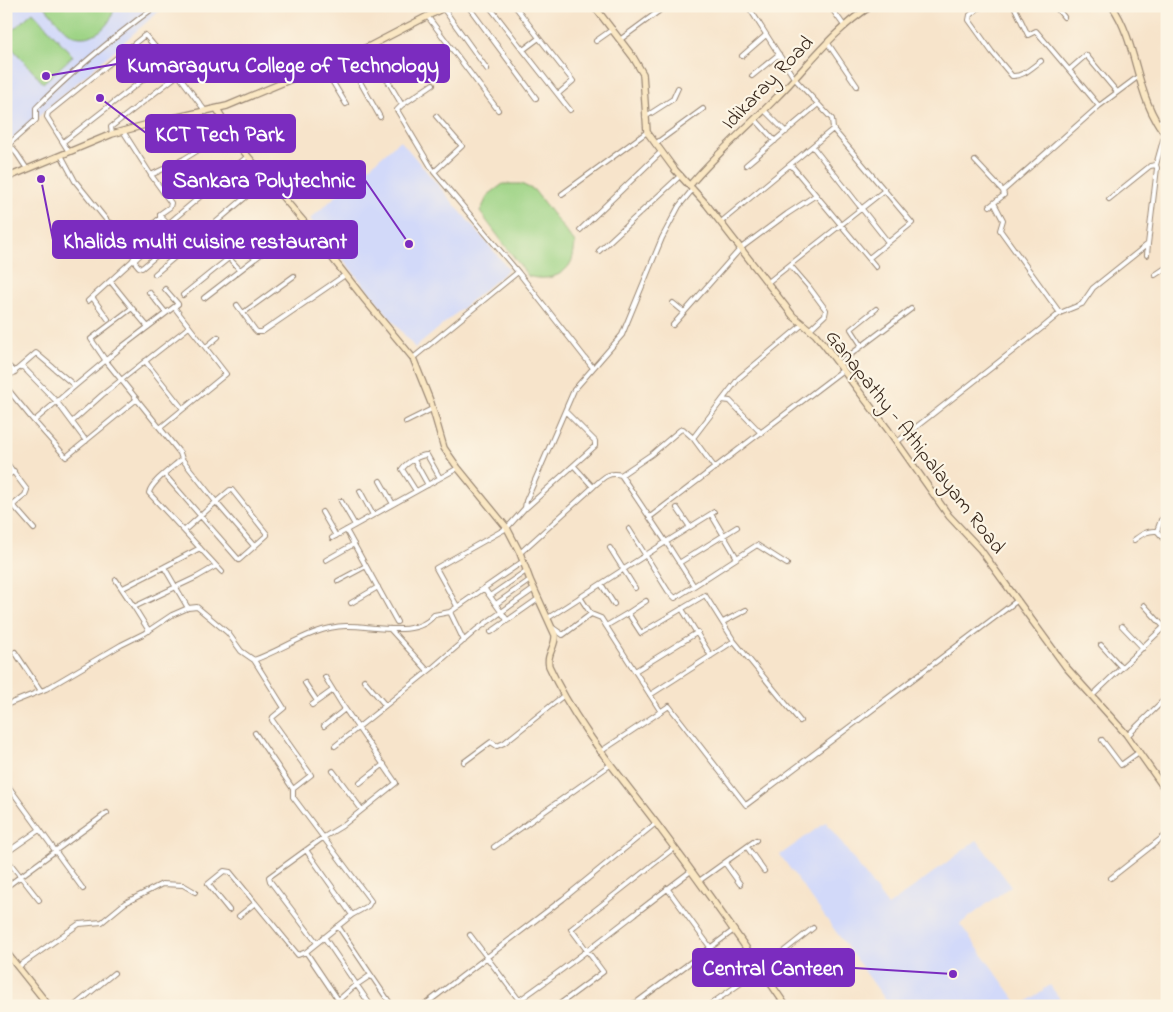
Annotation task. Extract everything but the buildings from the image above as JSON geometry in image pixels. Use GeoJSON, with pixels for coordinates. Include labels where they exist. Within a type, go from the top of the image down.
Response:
{"type":"FeatureCollection","features":[{"type":"Feature","properties":{"kind":"street"},"geometry":{"type":"LineString","coordinates":[[27,170],[7,142],[36,120],[36,108],[53,90],[124,30],[156,6]]}},
{"type":"Feature","properties":{"kind":"street"},"geometry":{"type":"LineString","coordinates":[[427,6],[431,15],[498,110]]}},
{"type":"Feature","properties":{"kind":"street"},"geometry":{"type":"LineString","coordinates":[[468,6],[536,98]]}},
{"type":"Feature","properties":{"kind":"street"},"geometry":{"type":"LineString","coordinates":[[490,6],[570,110]]}},
{"type":"Feature","properties":{"kind":"street"},"geometry":{"type":"LineString","coordinates":[[515,6],[573,81],[558,94]]}},
{"type":"Feature","properties":{"kind":"street","name":"Ganapathy - Athipalayam Road"},"geometry":{"type":"LineString","coordinates":[[594,6],[621,39],[643,74],[647,132],[655,144],[721,222],[793,316],[815,334],[897,442],[949,516],[980,549],[1066,667],[1127,736],[1167,792]]}},
{"type":"Feature","properties":{"kind":"street"},"geometry":{"type":"LineString","coordinates":[[621,39],[659,11],[657,6]]}},
{"type":"Feature","properties":{"kind":"street"},"geometry":{"type":"LineString","coordinates":[[748,6],[794,78],[832,119],[833,129],[912,223],[869,258]]}},
{"type":"Feature","properties":{"kind":"street"},"geometry":{"type":"LineString","coordinates":[[830,6],[845,27]]}},
{"type":"Feature","properties":{"kind":"street","name":"Idikaray Road"},"geometry":{"type":"LineString","coordinates":[[692,187],[827,42],[872,6]]}},
{"type":"Feature","properties":{"kind":"street"},"geometry":{"type":"LineString","coordinates":[[981,6],[970,15],[969,20],[1012,76],[1022,74],[1041,60]]}},
{"type":"Feature","properties":{"kind":"street"},"geometry":{"type":"LineString","coordinates":[[1014,6],[1028,35],[1036,30],[1100,106]]}},
{"type":"Feature","properties":{"kind":"street"},"geometry":{"type":"LineString","coordinates":[[1055,6],[1064,16]]}},
{"type":"Feature","properties":{"kind":"street"},"geometry":{"type":"LineString","coordinates":[[1112,6],[1124,29],[1154,118],[1166,134],[1156,165],[1147,255]]}},
{"type":"Feature","properties":{"kind":"street"},"geometry":{"type":"LineString","coordinates":[[6,178],[112,134],[217,109],[346,57],[445,7],[487,69]]}},
{"type":"Feature","properties":{"kind":"street"},"geometry":{"type":"LineString","coordinates":[[596,41],[613,29]]}},
{"type":"Feature","properties":{"kind":"street"},"geometry":{"type":"LineString","coordinates":[[68,152],[47,117],[48,113],[145,35],[206,112]]}},
{"type":"Feature","properties":{"kind":"street"},"geometry":{"type":"LineString","coordinates":[[742,56],[766,35]]}},
{"type":"Feature","properties":{"kind":"street"},"geometry":{"type":"LineString","coordinates":[[523,50],[539,38]]}},
{"type":"Feature","properties":{"kind":"street"},"geometry":{"type":"LineString","coordinates":[[827,42],[857,86]]}},
{"type":"Feature","properties":{"kind":"street"},"geometry":{"type":"LineString","coordinates":[[368,47],[402,105]]}},
{"type":"Feature","properties":{"kind":"street"},"geometry":{"type":"LineString","coordinates":[[752,76],[779,54]]}},
{"type":"Feature","properties":{"kind":"street"},"geometry":{"type":"LineString","coordinates":[[1069,70],[1086,54],[1117,92]]}},
{"type":"Feature","properties":{"kind":"street"},"geometry":{"type":"LineString","coordinates":[[346,57],[380,117]]}},
{"type":"Feature","properties":{"kind":"street"},"geometry":{"type":"LineString","coordinates":[[62,142],[167,61]]}},
{"type":"Feature","properties":{"kind":"street"},"geometry":{"type":"LineString","coordinates":[[323,66],[346,104]]}},
{"type":"Feature","properties":{"kind":"street"},"geometry":{"type":"LineString","coordinates":[[112,134],[111,127],[178,75]]}},
{"type":"Feature","properties":{"kind":"street"},"geometry":{"type":"LineString","coordinates":[[1003,190],[1100,106],[1139,76]]}},
{"type":"Feature","properties":{"kind":"street"},"geometry":{"type":"LineString","coordinates":[[433,84],[397,110],[434,172],[518,272],[593,368]]}},
{"type":"Feature","properties":{"kind":"street"},"geometry":{"type":"LineString","coordinates":[[646,117],[673,99],[678,88]]}},
{"type":"Feature","properties":{"kind":"street"},"geometry":{"type":"LineString","coordinates":[[746,165],[818,105]]}},
{"type":"Feature","properties":{"kind":"street"},"geometry":{"type":"LineString","coordinates":[[217,109],[230,132],[248,156],[304,221],[345,275],[413,358],[444,448],[507,528],[520,553],[522,562],[552,627],[555,641],[548,660],[549,666],[572,712],[600,752],[691,870],[786,1006]]}},
{"type":"Feature","properties":{"kind":"street"},"geometry":{"type":"LineString","coordinates":[[655,144],[703,109]]}},
{"type":"Feature","properties":{"kind":"street"},"geometry":{"type":"LineString","coordinates":[[764,110],[786,132]]}},
{"type":"Feature","properties":{"kind":"street"},"geometry":{"type":"LineString","coordinates":[[1158,124],[1167,113]]}},
{"type":"Feature","properties":{"kind":"street"},"geometry":{"type":"LineString","coordinates":[[434,172],[462,146],[436,116]]}},
{"type":"Feature","properties":{"kind":"street"},"geometry":{"type":"LineString","coordinates":[[755,119],[775,142]]}},
{"type":"Feature","properties":{"kind":"street"},"geometry":{"type":"LineString","coordinates":[[721,222],[833,129]]}},
{"type":"Feature","properties":{"kind":"street"},"geometry":{"type":"LineString","coordinates":[[123,131],[171,203],[170,207],[160,214],[160,218],[148,229],[162,251]]}},
{"type":"Feature","properties":{"kind":"street"},"geometry":{"type":"LineString","coordinates":[[151,175],[184,159],[230,132]]}},
{"type":"Feature","properties":{"kind":"street"},"geometry":{"type":"LineString","coordinates":[[562,194],[647,132]]}},
{"type":"Feature","properties":{"kind":"street"},"geometry":{"type":"LineString","coordinates":[[813,147],[888,242]]}},
{"type":"Feature","properties":{"kind":"street"},"geometry":{"type":"LineString","coordinates":[[580,230],[661,152]]}},
{"type":"Feature","properties":{"kind":"street"},"geometry":{"type":"LineString","coordinates":[[61,155],[75,181],[108,222],[118,226],[138,251],[132,261],[90,299],[108,319]]}},
{"type":"Feature","properties":{"kind":"street"},"geometry":{"type":"LineString","coordinates":[[168,224],[248,156]]}},
{"type":"Feature","properties":{"kind":"street"},"geometry":{"type":"LineString","coordinates":[[184,159],[191,177]]}},
{"type":"Feature","properties":{"kind":"street"},"geometry":{"type":"LineString","coordinates":[[975,161],[1003,190],[1004,195],[992,204],[1003,220],[1000,230],[1060,314]]}},
{"type":"Feature","properties":{"kind":"street"},"geometry":{"type":"LineString","coordinates":[[791,165],[876,267]]}},
{"type":"Feature","properties":{"kind":"street"},"geometry":{"type":"LineString","coordinates":[[1109,199],[1150,166],[1156,165]]}},
{"type":"Feature","properties":{"kind":"street"},"geometry":{"type":"LineString","coordinates":[[599,251],[681,175]]}},
{"type":"Feature","properties":{"kind":"street"},"geometry":{"type":"LineString","coordinates":[[155,274],[267,179]]}},
{"type":"Feature","properties":{"kind":"street"},"geometry":{"type":"LineString","coordinates":[[525,508],[526,501],[574,390],[622,335],[662,238],[679,206],[692,187]]}},
{"type":"Feature","properties":{"kind":"street"},"geometry":{"type":"LineString","coordinates":[[767,283],[885,190]]}},
{"type":"Feature","properties":{"kind":"street"},"geometry":{"type":"LineString","coordinates":[[673,324],[740,248],[816,195]]}},
{"type":"Feature","properties":{"kind":"street"},"geometry":{"type":"LineString","coordinates":[[154,241],[134,261],[142,268],[162,251],[175,235],[168,224],[160,218]]}},
{"type":"Feature","properties":{"kind":"street"},"geometry":{"type":"LineString","coordinates":[[204,298],[304,221]]}},
{"type":"Feature","properties":{"kind":"street"},"geometry":{"type":"LineString","coordinates":[[897,442],[1060,314],[1082,304],[1093,288],[1148,244]]}},
{"type":"Feature","properties":{"kind":"street"},"geometry":{"type":"LineString","coordinates":[[182,295],[229,258],[240,270]]}},
{"type":"Feature","properties":{"kind":"street"},"geometry":{"type":"LineString","coordinates":[[790,265],[826,310],[825,315],[809,330]]}},
{"type":"Feature","properties":{"kind":"street"},"geometry":{"type":"LineString","coordinates":[[1155,275],[1167,267]]}},
{"type":"Feature","properties":{"kind":"street"},"geometry":{"type":"LineString","coordinates":[[413,358],[518,272]]}},
{"type":"Feature","properties":{"kind":"street"},"geometry":{"type":"LineString","coordinates":[[237,305],[255,330],[262,332],[345,275]]}},
{"type":"Feature","properties":{"kind":"street"},"geometry":{"type":"LineString","coordinates":[[243,313],[294,276]]}},
{"type":"Feature","properties":{"kind":"street"},"geometry":{"type":"LineString","coordinates":[[111,282],[148,327]]}},
{"type":"Feature","properties":{"kind":"street"},"geometry":{"type":"LineString","coordinates":[[34,421],[178,304],[165,289]]}},
{"type":"Feature","properties":{"kind":"street"},"geometry":{"type":"LineString","coordinates":[[149,292],[166,313]]}},
{"type":"Feature","properties":{"kind":"street"},"geometry":{"type":"LineString","coordinates":[[673,303],[684,312]]}},
{"type":"Feature","properties":{"kind":"street"},"geometry":{"type":"LineString","coordinates":[[160,428],[226,374],[174,307]]}},
{"type":"Feature","properties":{"kind":"street"},"geometry":{"type":"LineString","coordinates":[[132,308],[91,339],[106,361],[180,453],[182,459],[254,546]]}},
{"type":"Feature","properties":{"kind":"street"},"geometry":{"type":"LineString","coordinates":[[862,346],[851,329],[876,309]]}},
{"type":"Feature","properties":{"kind":"street"},"geometry":{"type":"LineString","coordinates":[[838,364],[910,309]]}},
{"type":"Feature","properties":{"kind":"street"},"geometry":{"type":"LineString","coordinates":[[693,438],[739,378],[802,325]]}},
{"type":"Feature","properties":{"kind":"street"},"geometry":{"type":"LineString","coordinates":[[73,422],[145,361],[189,327]]}},
{"type":"Feature","properties":{"kind":"street"},"geometry":{"type":"LineString","coordinates":[[206,347],[218,337]]}},
{"type":"Feature","properties":{"kind":"street"},"geometry":{"type":"LineString","coordinates":[[6,379],[36,353],[75,386]]}},
{"type":"Feature","properties":{"kind":"street"},"geometry":{"type":"LineString","coordinates":[[145,361],[183,410]]}},
{"type":"Feature","properties":{"kind":"street"},"geometry":{"type":"LineString","coordinates":[[6,364],[15,372]]}},
{"type":"Feature","properties":{"kind":"street"},"geometry":{"type":"LineString","coordinates":[[22,366],[57,402],[86,440]]}},
{"type":"Feature","properties":{"kind":"street"},"geometry":{"type":"LineString","coordinates":[[650,518],[843,370]]}},
{"type":"Feature","properties":{"kind":"street"},"geometry":{"type":"LineString","coordinates":[[6,388],[66,457],[137,399]]}},
{"type":"Feature","properties":{"kind":"street"},"geometry":{"type":"LineString","coordinates":[[722,400],[730,401],[761,433]]}},
{"type":"Feature","properties":{"kind":"street"},"geometry":{"type":"LineString","coordinates":[[406,422],[432,409]]}},
{"type":"Feature","properties":{"kind":"street"},"geometry":{"type":"LineString","coordinates":[[457,606],[436,568],[507,528],[525,508],[595,446],[595,441],[566,411]]}},
{"type":"Feature","properties":{"kind":"street"},"geometry":{"type":"LineString","coordinates":[[620,475],[652,454],[683,429],[693,438],[715,468]]}},
{"type":"Feature","properties":{"kind":"street"},"geometry":{"type":"LineString","coordinates":[[416,491],[402,469],[423,455],[428,455],[440,478]]}},
{"type":"Feature","properties":{"kind":"street"},"geometry":{"type":"LineString","coordinates":[[182,459],[150,488],[149,493],[222,572]]}},
{"type":"Feature","properties":{"kind":"street"},"geometry":{"type":"LineString","coordinates":[[414,460],[428,484]]}},
{"type":"Feature","properties":{"kind":"street"},"geometry":{"type":"LineString","coordinates":[[6,462],[27,490],[25,496],[6,511]]}},
{"type":"Feature","properties":{"kind":"street"},"geometry":{"type":"LineString","coordinates":[[574,466],[593,487]]}},
{"type":"Feature","properties":{"kind":"street"},"geometry":{"type":"LineString","coordinates":[[322,512],[334,537],[458,468]]}},
{"type":"Feature","properties":{"kind":"street"},"geometry":{"type":"LineString","coordinates":[[6,477],[14,471]]}},
{"type":"Feature","properties":{"kind":"street"},"geometry":{"type":"LineString","coordinates":[[520,553],[608,474],[615,473],[620,475],[694,586]]}},
{"type":"Feature","properties":{"kind":"street"},"geometry":{"type":"LineString","coordinates":[[164,474],[200,516],[239,560],[267,533],[232,490],[230,490],[200,516],[186,529]]}},
{"type":"Feature","properties":{"kind":"street"},"geometry":{"type":"LineString","coordinates":[[380,481],[393,504]]}},
{"type":"Feature","properties":{"kind":"street"},"geometry":{"type":"LineString","coordinates":[[360,491],[373,515]]}},
{"type":"Feature","properties":{"kind":"street"},"geometry":{"type":"LineString","coordinates":[[341,501],[355,525]]}},
{"type":"Feature","properties":{"kind":"street"},"geometry":{"type":"LineString","coordinates":[[13,505],[34,529]]}},
{"type":"Feature","properties":{"kind":"street"},"geometry":{"type":"LineString","coordinates":[[677,508],[690,527]]}},
{"type":"Feature","properties":{"kind":"street"},"geometry":{"type":"LineString","coordinates":[[548,618],[712,513],[738,558]]}},
{"type":"Feature","properties":{"kind":"street"},"geometry":{"type":"LineString","coordinates":[[1156,531],[1167,515]]}},
{"type":"Feature","properties":{"kind":"street"},"geometry":{"type":"LineString","coordinates":[[679,563],[737,527]]}},
{"type":"Feature","properties":{"kind":"street"},"geometry":{"type":"LineString","coordinates":[[629,529],[668,591],[675,598],[757,545],[786,564]]}},
{"type":"Feature","properties":{"kind":"street"},"geometry":{"type":"LineString","coordinates":[[346,530],[397,622]]}},
{"type":"Feature","properties":{"kind":"street"},"geometry":{"type":"LineString","coordinates":[[1134,540],[1145,533],[1156,531],[1167,542]]}},
{"type":"Feature","properties":{"kind":"street"},"geometry":{"type":"LineString","coordinates":[[326,560],[354,544]]}},
{"type":"Feature","properties":{"kind":"street"},"geometry":{"type":"LineString","coordinates":[[123,588],[200,548]]}},
{"type":"Feature","properties":{"kind":"street"},"geometry":{"type":"LineString","coordinates":[[610,548],[635,588]]}},
{"type":"Feature","properties":{"kind":"street"},"geometry":{"type":"LineString","coordinates":[[254,660],[272,654],[308,634],[331,627],[364,626],[405,629],[428,622],[434,615],[450,612],[522,562]]}},
{"type":"Feature","properties":{"kind":"street"},"geometry":{"type":"LineString","coordinates":[[134,607],[198,577],[216,566]]}},
{"type":"Feature","properties":{"kind":"street"},"geometry":{"type":"LineString","coordinates":[[338,581],[366,566]]}},
{"type":"Feature","properties":{"kind":"street"},"geometry":{"type":"LineString","coordinates":[[164,567],[177,586],[188,608]]}},
{"type":"Feature","properties":{"kind":"street"},"geometry":{"type":"LineString","coordinates":[[490,596],[526,571]]}},
{"type":"Feature","properties":{"kind":"street"},"geometry":{"type":"LineString","coordinates":[[116,580],[149,630]]}},
{"type":"Feature","properties":{"kind":"street"},"geometry":{"type":"LineString","coordinates":[[496,604],[530,580]]}},
{"type":"Feature","properties":{"kind":"street"},"geometry":{"type":"LineString","coordinates":[[601,584],[614,604]]}},
{"type":"Feature","properties":{"kind":"street"},"geometry":{"type":"LineString","coordinates":[[351,603],[378,587]]}},
{"type":"Feature","properties":{"kind":"street"},"geometry":{"type":"LineString","coordinates":[[484,588],[507,620]]}},
{"type":"Feature","properties":{"kind":"street"},"geometry":{"type":"LineString","coordinates":[[335,746],[464,640],[534,589]]}},
{"type":"Feature","properties":{"kind":"street"},"geometry":{"type":"LineString","coordinates":[[628,613],[641,634],[705,595],[734,641],[800,722]]}},
{"type":"Feature","properties":{"kind":"street"},"geometry":{"type":"LineString","coordinates":[[580,597],[591,614],[601,618],[661,712]]}},
{"type":"Feature","properties":{"kind":"street"},"geometry":{"type":"LineString","coordinates":[[491,632],[538,599]]}},
{"type":"Feature","properties":{"kind":"street"},"geometry":{"type":"LineString","coordinates":[[600,752],[669,706],[746,805],[1018,600]]}},
{"type":"Feature","properties":{"kind":"street"},"geometry":{"type":"LineString","coordinates":[[606,626],[646,601]]}},
{"type":"Feature","properties":{"kind":"street"},"geometry":{"type":"LineString","coordinates":[[1092,696],[1166,625],[1144,605]]}},
{"type":"Feature","properties":{"kind":"street"},"geometry":{"type":"LineString","coordinates":[[6,705],[46,689],[172,615],[188,608],[197,607],[228,633],[241,651],[254,660],[284,708],[272,720],[312,775],[293,789]]}},
{"type":"Feature","properties":{"kind":"street"},"geometry":{"type":"LineString","coordinates":[[682,609],[698,632],[711,656]]}},
{"type":"Feature","properties":{"kind":"street"},"geometry":{"type":"LineString","coordinates":[[723,622],[746,610]]}},
{"type":"Feature","properties":{"kind":"street"},"geometry":{"type":"LineString","coordinates":[[450,612],[464,640]]}},
{"type":"Feature","properties":{"kind":"street"},"geometry":{"type":"LineString","coordinates":[[552,627],[563,635],[591,614]]}},
{"type":"Feature","properties":{"kind":"street"},"geometry":{"type":"LineString","coordinates":[[1122,626],[1143,648]]}},
{"type":"Feature","properties":{"kind":"street"},"geometry":{"type":"LineString","coordinates":[[390,629],[428,671]]}},
{"type":"Feature","properties":{"kind":"street"},"geometry":{"type":"LineString","coordinates":[[635,671],[698,632]]}},
{"type":"Feature","properties":{"kind":"street"},"geometry":{"type":"LineString","coordinates":[[650,695],[734,641]]}},
{"type":"Feature","properties":{"kind":"street"},"geometry":{"type":"LineString","coordinates":[[1101,645],[1122,668]]}},
{"type":"Feature","properties":{"kind":"street"},"geometry":{"type":"LineString","coordinates":[[15,652],[41,690]]}},
{"type":"Feature","properties":{"kind":"street"},"geometry":{"type":"LineString","coordinates":[[317,943],[269,877],[342,826],[396,783],[345,709],[325,676]]}},
{"type":"Feature","properties":{"kind":"street"},"geometry":{"type":"LineString","coordinates":[[364,680],[385,705]]}},
{"type":"Feature","properties":{"kind":"street"},"geometry":{"type":"LineString","coordinates":[[305,683],[317,702]]}},
{"type":"Feature","properties":{"kind":"street"},"geometry":{"type":"LineString","coordinates":[[312,705],[333,690]]}},
{"type":"Feature","properties":{"kind":"street"},"geometry":{"type":"LineString","coordinates":[[464,762],[490,742],[497,746],[504,743],[563,696]]}},
{"type":"Feature","properties":{"kind":"street"},"geometry":{"type":"LineString","coordinates":[[1127,736],[1167,697]]}},
{"type":"Feature","properties":{"kind":"street"},"geometry":{"type":"LineString","coordinates":[[324,726],[345,709]]}},
{"type":"Feature","properties":{"kind":"street"},"geometry":{"type":"LineString","coordinates":[[229,910],[208,884],[224,871],[230,872],[254,904],[298,955],[306,952],[352,915],[368,906],[371,901],[293,796],[293,789],[255,733]]}},
{"type":"Feature","properties":{"kind":"street"},"geometry":{"type":"LineString","coordinates":[[1102,740],[1122,765],[1138,752]]}},
{"type":"Feature","properties":{"kind":"street"},"geometry":{"type":"LineString","coordinates":[[6,750],[8,758],[6,763]]}},
{"type":"Feature","properties":{"kind":"street"},"geometry":{"type":"LineString","coordinates":[[360,783],[384,764]]}},
{"type":"Feature","properties":{"kind":"street"},"geometry":{"type":"LineString","coordinates":[[494,848],[610,765]]}},
{"type":"Feature","properties":{"kind":"street"},"geometry":{"type":"LineString","coordinates":[[333,771],[362,810]]}},
{"type":"Feature","properties":{"kind":"street"},"geometry":{"type":"LineString","coordinates":[[6,784],[83,889]]}},
{"type":"Feature","properties":{"kind":"street"},"geometry":{"type":"LineString","coordinates":[[6,887],[107,813]]}},
{"type":"Feature","properties":{"kind":"street"},"geometry":{"type":"LineString","coordinates":[[423,1006],[487,958],[656,824]]}},
{"type":"Feature","properties":{"kind":"street"},"geometry":{"type":"LineString","coordinates":[[6,853],[39,830]]}},
{"type":"Feature","properties":{"kind":"street"},"geometry":{"type":"LineString","coordinates":[[1111,878],[1167,834]]}},
{"type":"Feature","properties":{"kind":"street"},"geometry":{"type":"LineString","coordinates":[[698,881],[756,840]]}},
{"type":"Feature","properties":{"kind":"street"},"geometry":{"type":"LineString","coordinates":[[747,847],[764,870]]}},
{"type":"Feature","properties":{"kind":"street"},"geometry":{"type":"LineString","coordinates":[[557,1006],[603,972],[571,929],[674,848]]}},
{"type":"Feature","properties":{"kind":"street"},"geometry":{"type":"LineString","coordinates":[[306,850],[352,915]]}},
{"type":"Feature","properties":{"kind":"street"},"geometry":{"type":"LineString","coordinates":[[6,858],[39,900]]}},
{"type":"Feature","properties":{"kind":"street"},"geometry":{"type":"LineString","coordinates":[[724,863],[740,884]]}},
{"type":"Feature","properties":{"kind":"street"},"geometry":{"type":"LineString","coordinates":[[511,1006],[588,950],[691,870]]}},
{"type":"Feature","properties":{"kind":"street"},"geometry":{"type":"LineString","coordinates":[[18,967],[79,924],[102,922],[126,903],[162,884],[183,885],[195,892]]}},
{"type":"Feature","properties":{"kind":"street"},"geometry":{"type":"LineString","coordinates":[[667,888],[710,947]]}},
{"type":"Feature","properties":{"kind":"street"},"geometry":{"type":"LineString","coordinates":[[239,916],[254,904]]}},
{"type":"Feature","properties":{"kind":"street"},"geometry":{"type":"LineString","coordinates":[[338,926],[392,1006]]}},
{"type":"Feature","properties":{"kind":"street"},"geometry":{"type":"LineString","coordinates":[[708,1006],[813,928]]}},
{"type":"Feature","properties":{"kind":"street"},"geometry":{"type":"LineString","coordinates":[[626,1006],[637,1002],[734,930]]}},
{"type":"Feature","properties":{"kind":"street"},"geometry":{"type":"LineString","coordinates":[[470,935],[519,1000]]}},
{"type":"Feature","properties":{"kind":"street"},"geometry":{"type":"LineString","coordinates":[[324,937],[371,1006]]}},
{"type":"Feature","properties":{"kind":"street"},"geometry":{"type":"LineString","coordinates":[[6,952],[49,1006]]}},
{"type":"Feature","properties":{"kind":"street"},"geometry":{"type":"LineString","coordinates":[[306,952],[339,1001]]}},
{"type":"Feature","properties":{"kind":"street"},"geometry":{"type":"LineString","coordinates":[[74,1006],[114,973]]}},
{"type":"Feature","properties":{"kind":"street"},"geometry":{"type":"LineString","coordinates":[[332,1006],[356,985],[371,975]]}},
{"type":"Feature","properties":{"kind":"shaded area"},"geometry":{"type":"Polygon","coordinates":[[[6,6],[165,6],[6,145],[6,6]]]}},
{"type":"Feature","properties":{"kind":"shaded area"},"geometry":{"type":"Polygon","coordinates":[[[400,140],[509,269],[415,348],[310,219],[400,140]]]}},
{"type":"Feature","properties":{"kind":"shaded area"},"geometry":{"type":"Polygon","coordinates":[[[826,822],[888,906],[977,840],[1011,886],[960,924],[1020,1006],[890,1006],[780,855],[826,822]]]}},
{"type":"Feature","properties":{"kind":"shaded area"},"geometry":{"type":"Polygon","coordinates":[[[1050,985],[1065,1006],[1021,1006],[1050,985]]]}},
{"type":"Feature","properties":{"kind":"green space"},"geometry":{"type":"Polygon","coordinates":[[[44,6],[114,6],[110,20],[100,31],[86,37],[79,37],[72,35],[61,26],[44,6]]]}},
{"type":"Feature","properties":{"kind":"green space"},"geometry":{"type":"Polygon","coordinates":[[[33,12],[73,56],[43,83],[6,41],[6,36],[33,12]]]}},
{"type":"Feature","properties":{"kind":"green space"},"geometry":{"type":"Polygon","coordinates":[[[503,184],[521,184],[534,190],[575,243],[572,261],[558,275],[548,278],[528,276],[480,212],[488,195],[503,184]]]}},
{"type":"Feature","properties":{"kind":"place","name":"Kumaraguru College of Technology"},"geometry":{"type":"Point","coordinates":[46,76]}},
{"type":"Feature","properties":{"kind":"place","name":"KCT Tech Park"},"geometry":{"type":"Point","coordinates":[100,98]}},
{"type":"Feature","properties":{"kind":"place","name":"Khalids multi cuisine restaurant"},"geometry":{"type":"Point","coordinates":[41,179]}},
{"type":"Feature","properties":{"kind":"place","name":"Sankara Polytechnic"},"geometry":{"type":"Point","coordinates":[409,244]}},
{"type":"Feature","properties":{"kind":"place","name":"Central Canteen"},"geometry":{"type":"Point","coordinates":[953,974]}}]}
